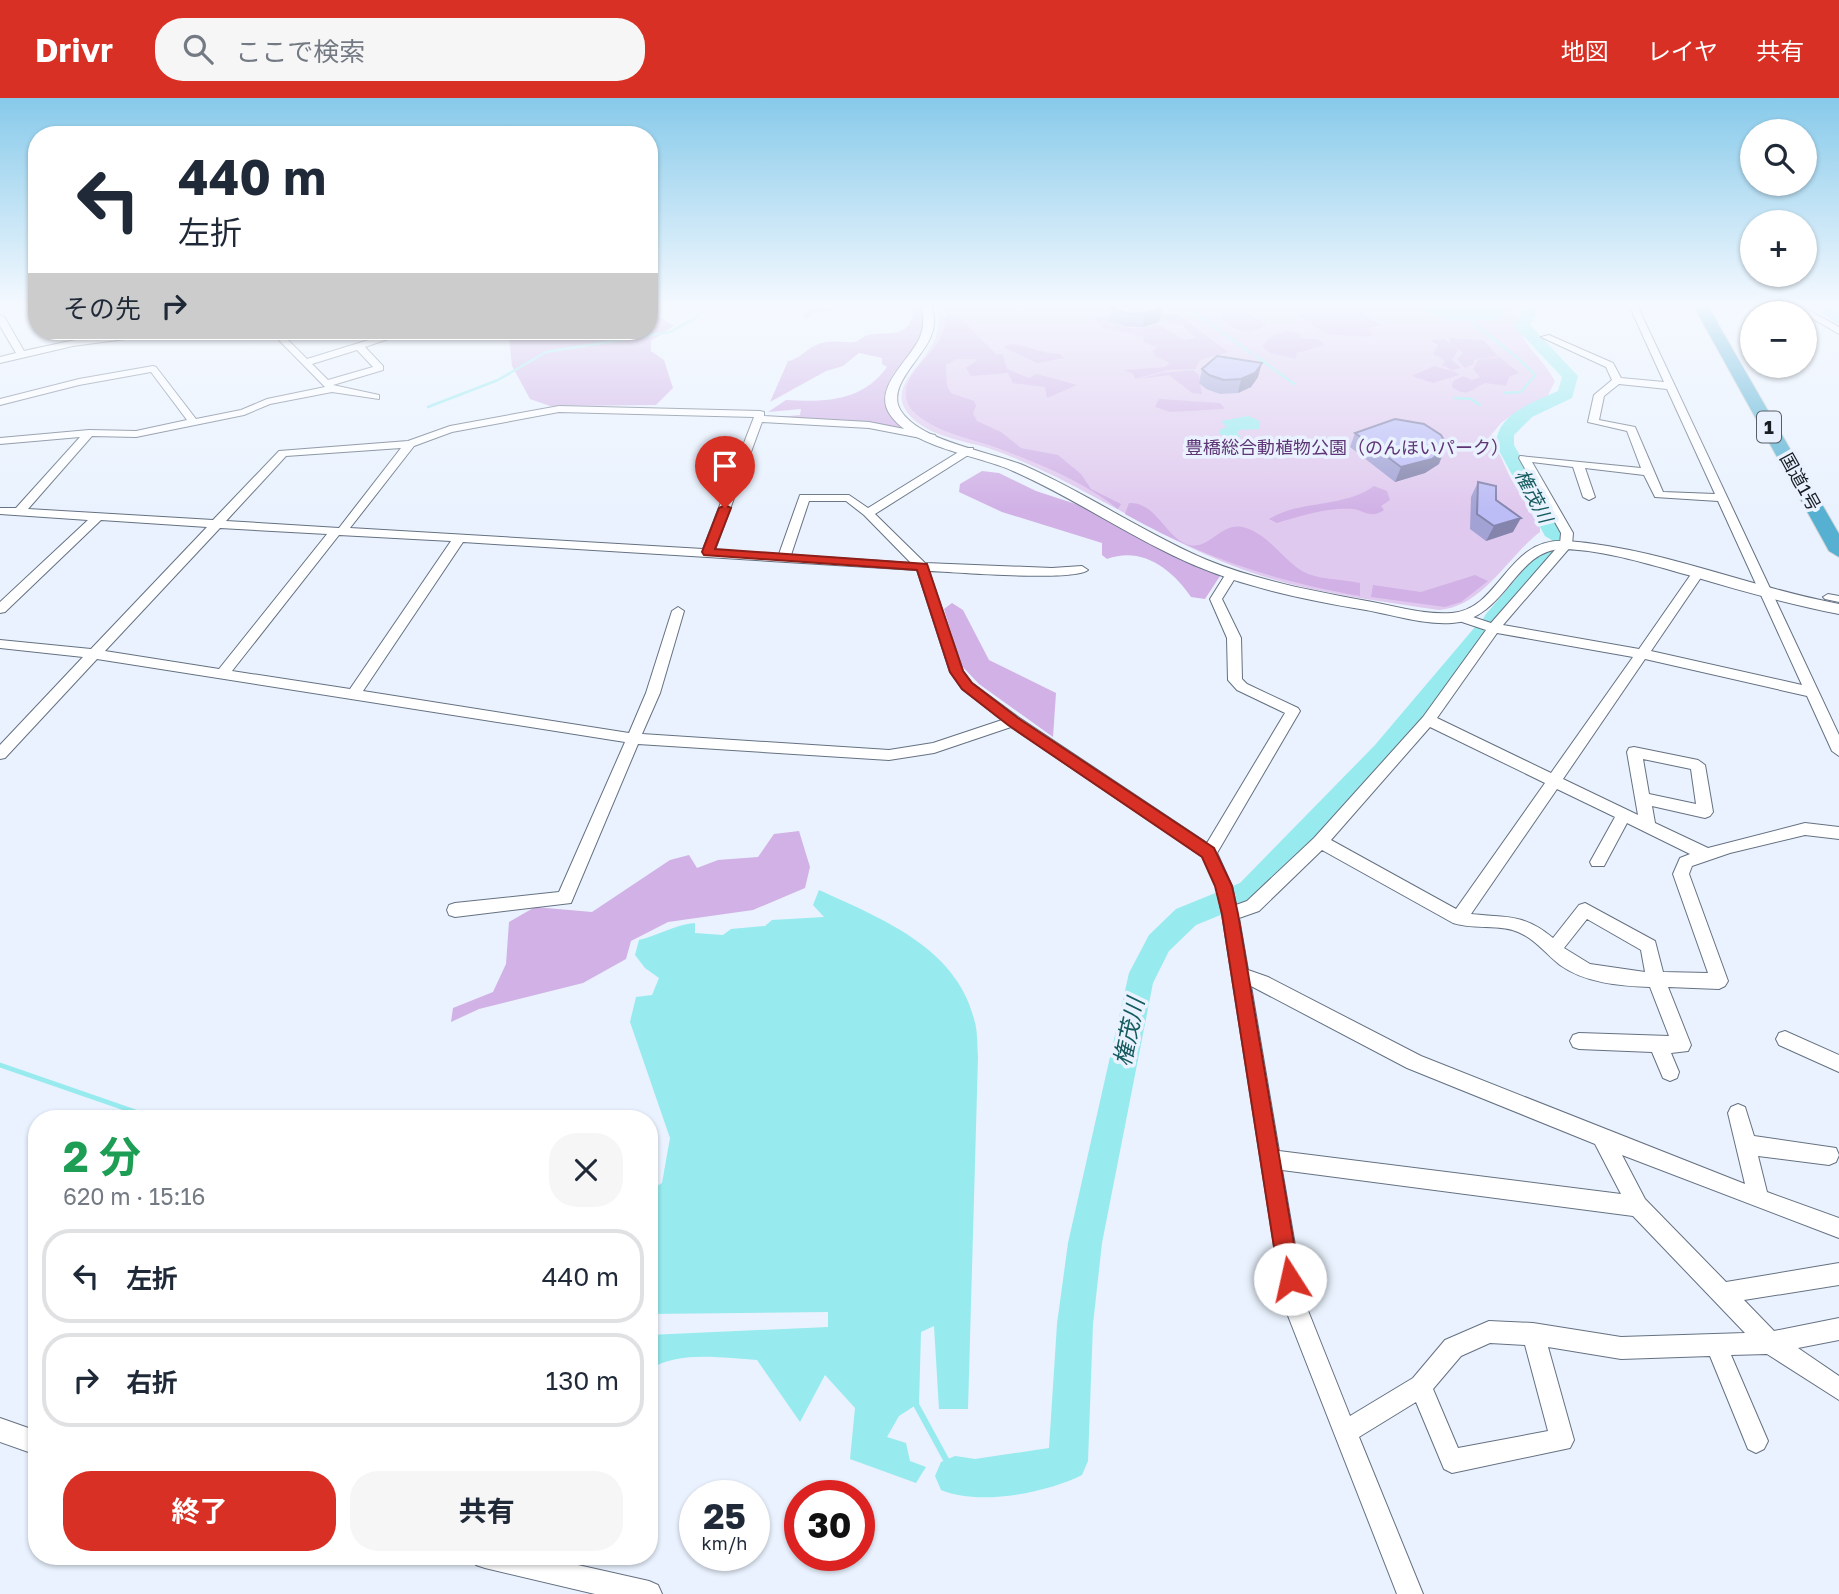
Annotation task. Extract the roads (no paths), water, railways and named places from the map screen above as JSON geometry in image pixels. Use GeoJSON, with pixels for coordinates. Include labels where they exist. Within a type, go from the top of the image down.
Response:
{"type":"FeatureCollection","features":[{"type":"Feature","properties":{"kind":"highway","name":"国道1号"},"geometry":{"type":"LineString","coordinates":[[1738,373],[1839,551]]}},
{"type":"Feature","properties":{"kind":"highway","name":"国道1号"},"geometry":{"type":"LineString","coordinates":[[1751,373],[1839,524]]}},
{"type":"Feature","properties":{"kind":"street"},"geometry":{"type":"LineString","coordinates":[[0,402],[79,382],[131,373]]}},
{"type":"Feature","properties":{"kind":"street"},"geometry":{"type":"LineString","coordinates":[[156,373],[193,421]]}},
{"type":"Feature","properties":{"kind":"street"},"geometry":{"type":"LineString","coordinates":[[318,373],[330,386],[375,397]]}},
{"type":"Feature","properties":{"kind":"street"},"geometry":{"type":"LineString","coordinates":[[0,442],[89,433],[136,434],[244,412],[267,402],[330,386],[367,373]]}},
{"type":"Feature","properties":{"kind":"street"},"geometry":{"type":"LineString","coordinates":[[902,373],[895,384],[891,400],[896,414],[905,423],[931,437]]}},
{"type":"Feature","properties":{"kind":"street"},"geometry":{"type":"LineString","coordinates":[[1613,373],[1617,381]]}},
{"type":"Feature","properties":{"kind":"street"},"geometry":{"type":"LineString","coordinates":[[1664,373],[1839,751]]}},
{"type":"Feature","properties":{"kind":"street"},"geometry":{"type":"LineString","coordinates":[[1671,387],[1617,381],[1599,396],[1593,422],[1631,429],[1659,495],[1722,498]]}},
{"type":"Feature","properties":{"kind":"street"},"geometry":{"type":"LineString","coordinates":[[0,754],[283,453],[410,444],[450,429],[559,409],[760,414],[708,552]]}},
{"type":"Feature","properties":{"kind":"street"},"geometry":{"type":"LineString","coordinates":[[758,419],[869,425],[931,437],[1034,475],[1180,553],[1231,575],[1323,598],[1443,618],[1461,617],[1482,608],[1534,551],[1549,545],[1566,545],[1698,573],[1839,609]]}},
{"type":"Feature","properties":{"kind":"street"},"geometry":{"type":"LineString","coordinates":[[19,512],[89,433]]}},
{"type":"Feature","properties":{"kind":"street"},"geometry":{"type":"LineString","coordinates":[[222,674],[410,444]]}},
{"type":"Feature","properties":{"kind":"street"},"geometry":{"type":"LineString","coordinates":[[867,513],[969,450]]}},
{"type":"Feature","properties":{"kind":"street"},"geometry":{"type":"LineString","coordinates":[[1228,905],[1253,906],[1320,842],[1428,720],[1494,628],[1566,545],[1567,533],[1524,458],[1648,472]]}},
{"type":"Feature","properties":{"kind":"street"},"geometry":{"type":"LineString","coordinates":[[1578,464],[1589,497]]}},
{"type":"Feature","properties":{"kind":"street"},"geometry":{"type":"LineString","coordinates":[[784,557],[804,496],[849,498],[922,567],[957,672],[967,686],[1013,722],[1209,853],[1228,905],[1294,1303],[1410,1594]]}},
{"type":"Feature","properties":{"kind":"street"},"geometry":{"type":"LineString","coordinates":[[0,511],[922,567],[1052,572],[1082,570]]}},
{"type":"Feature","properties":{"kind":"street"},"geometry":{"type":"LineString","coordinates":[[0,609],[98,517]]}},
{"type":"Feature","properties":{"kind":"street"},"geometry":{"type":"LineString","coordinates":[[353,695],[460,537]]}},
{"type":"Feature","properties":{"kind":"street"},"geometry":{"type":"LineString","coordinates":[[1459,918],[1698,573]]}},
{"type":"Feature","properties":{"kind":"street"},"geometry":{"type":"LineString","coordinates":[[1209,853],[1293,711],[1242,687],[1235,680],[1234,638],[1216,599],[1231,575]]}},
{"type":"Feature","properties":{"kind":"street"},"geometry":{"type":"LineString","coordinates":[[455,910],[565,898],[653,694],[678,611]]}},
{"type":"Feature","properties":{"kind":"street"},"geometry":{"type":"LineString","coordinates":[[1461,617],[1494,628],[1643,654],[1811,692]]}},
{"type":"Feature","properties":{"kind":"street"},"geometry":{"type":"LineString","coordinates":[[0,644],[96,654],[635,739],[890,755],[934,748],[1013,722]]}},
{"type":"Feature","properties":{"kind":"street"},"geometry":{"type":"LineString","coordinates":[[1428,720],[1707,855]]}},
{"type":"Feature","properties":{"kind":"street"},"geometry":{"type":"LineString","coordinates":[[1643,798],[1705,812],[1698,765],[1634,751],[1648,826]]}},
{"type":"Feature","properties":{"kind":"street"},"geometry":{"type":"LineString","coordinates":[[1598,862],[1624,815]]}},
{"type":"Feature","properties":{"kind":"street"},"geometry":{"type":"LineString","coordinates":[[1320,842],[1459,918],[1475,924],[1515,923],[1534,931],[1553,950],[1576,966],[1602,975],[1719,981],[1681,874],[1686,862],[1805,829],[1839,833]]}},
{"type":"Feature","properties":{"kind":"street"},"geometry":{"type":"LineString","coordinates":[[1553,950],[1585,911],[1649,946],[1655,978],[1682,1045],[1579,1041]]}},
{"type":"Feature","properties":{"kind":"street"},"geometry":{"type":"LineString","coordinates":[[1240,975],[1262,982],[1415,1062],[1839,1228]]}},
{"type":"Feature","properties":{"kind":"street"},"geometry":{"type":"LineString","coordinates":[[1785,1039],[1839,1064]]}},
{"type":"Feature","properties":{"kind":"street"},"geometry":{"type":"LineString","coordinates":[[1658,1044],[1670,1072]]}},
{"type":"Feature","properties":{"kind":"street"},"geometry":{"type":"LineString","coordinates":[[1738,1114],[1759,1198]]}},
{"type":"Feature","properties":{"kind":"street"},"geometry":{"type":"LineString","coordinates":[[1602,1137],[1638,1206],[1770,1343],[1839,1389]]}},
{"type":"Feature","properties":{"kind":"street"},"geometry":{"type":"LineString","coordinates":[[1746,1145],[1829,1155]]}},
{"type":"Feature","properties":{"kind":"street"},"geometry":{"type":"LineString","coordinates":[[1269,1159],[1638,1206]]}},
{"type":"Feature","properties":{"kind":"street"},"geometry":{"type":"LineString","coordinates":[[1722,1293],[1839,1274]]}},
{"type":"Feature","properties":{"kind":"street"},"geometry":{"type":"LineString","coordinates":[[1344,1433],[1421,1386],[1454,1348],[1489,1332],[1533,1334],[1621,1348],[1770,1343],[1839,1329]]}},
{"type":"Feature","properties":{"kind":"street"},"geometry":{"type":"LineString","coordinates":[[1421,1386],[1452,1461],[1562,1440],[1533,1334]]}},
{"type":"Feature","properties":{"kind":"street"},"geometry":{"type":"LineString","coordinates":[[1716,1345],[1756,1441]]}},
{"type":"Feature","properties":{"kind":"street"},"geometry":{"type":"LineString","coordinates":[[0,1430],[28,1440]]}},
{"type":"Feature","properties":{"kind":"street"},"geometry":{"type":"LineString","coordinates":[[524,1565],[649,1594]]}},
{"type":"Feature","properties":{"kind":"water"},"geometry":{"type":"Polygon","coordinates":[[[1248,416],[1260,421],[1259,429],[1239,430],[1237,434],[1241,436],[1235,439],[1219,434],[1219,430],[1227,427],[1221,421],[1248,416]]]}},
{"type":"Feature","properties":{"kind":"water"},"geometry":{"type":"Polygon","coordinates":[[[819,890],[913,938],[951,972],[965,994],[976,1028],[978,1057],[968,1409],[939,1409],[934,1326],[921,1332],[919,1403],[899,1416],[887,1437],[906,1443],[910,1461],[926,1467],[916,1483],[850,1459],[855,1408],[825,1375],[800,1422],[757,1360],[687,1358],[658,1365],[658,1335],[828,1327],[828,1312],[658,1314],[658,1185],[662,1183],[670,1138],[630,1022],[636,997],[652,995],[659,978],[645,968],[635,955],[639,940],[695,923],[695,933],[723,935],[731,929],[765,926],[772,920],[824,917],[813,905],[819,890]]]}},
{"type":"Feature","properties":{"kind":"waterway"},"geometry":{"type":"LineString","coordinates":[[428,407],[510,373]]}},
{"type":"Feature","properties":{"kind":"waterway"},"geometry":{"type":"LineString","coordinates":[[1279,373],[1294,384]]}},
{"type":"Feature","properties":{"kind":"waterway"},"geometry":{"type":"LineString","coordinates":[[1504,393],[1521,392],[1535,375],[1533,373]]}},
{"type":"Feature","properties":{"kind":"waterway","name":"権茂川"},"geometry":{"type":"LineString","coordinates":[[1555,536],[1505,445],[1505,435],[1509,427],[1526,413],[1566,394],[1570,376],[1567,373]]}},
{"type":"Feature","properties":{"kind":"waterway"},"geometry":{"type":"LineString","coordinates":[[1455,398],[1471,399],[1480,405]]}},
{"type":"Feature","properties":{"kind":"waterway","name":"権茂川"},"geometry":{"type":"LineString","coordinates":[[1494,619],[1546,556]]}},
{"type":"Feature","properties":{"kind":"waterway","name":"権茂川"},"geometry":{"type":"LineString","coordinates":[[955,1476],[975,1479],[1056,1467],[1068,1461],[1076,1351],[1075,1324],[1085,1243],[1139,982],[1159,943],[1186,917],[1250,891],[1384,751],[1483,632]]}},
{"type":"Feature","properties":{"kind":"waterway"},"geometry":{"type":"LineString","coordinates":[[0,1065],[130,1110]]}},
{"type":"Feature","properties":{"kind":"waterway"},"geometry":{"type":"LineString","coordinates":[[913,1399],[955,1476]]}},
{"type":"Feature","properties":{"kind":"park label","name":"豊橋総合動植物公園（のんほいパーク）"},"geometry":{"type":"Point","coordinates":[1347,448]}}]}
